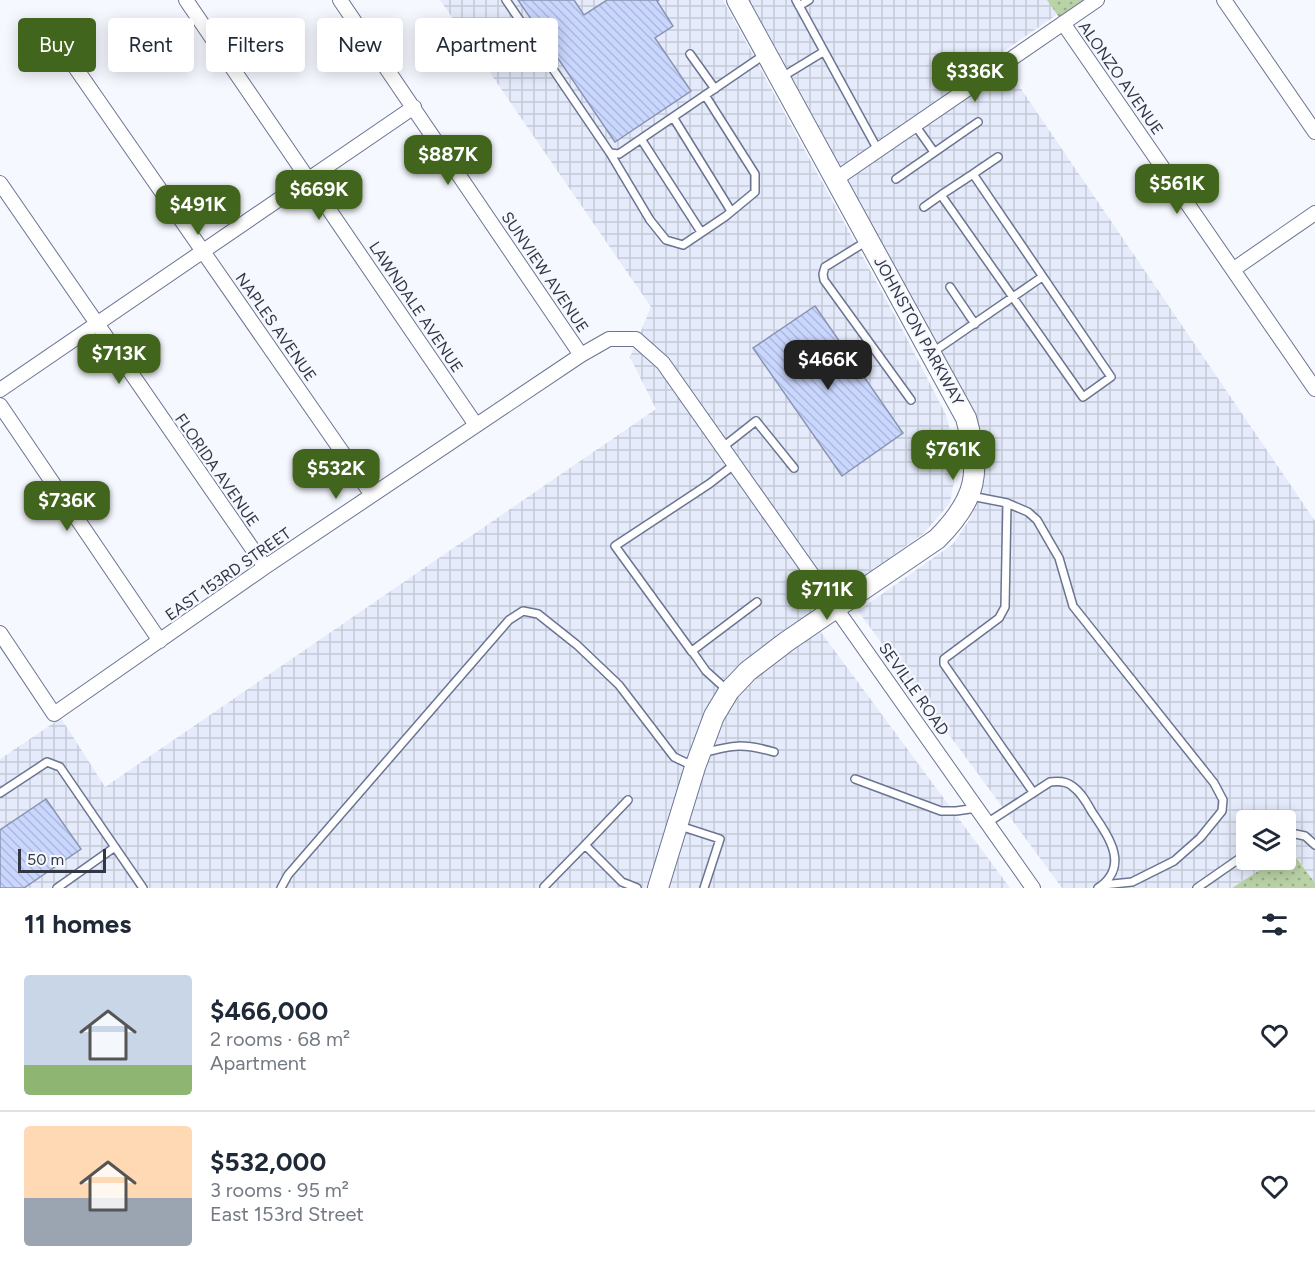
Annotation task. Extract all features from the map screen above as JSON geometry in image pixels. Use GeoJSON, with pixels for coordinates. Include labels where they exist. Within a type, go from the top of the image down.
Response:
{"type":"FeatureCollection","features":[{"type":"Feature","properties":{"kind":"street","name":"LAWNDALE AVENUE"},"geometry":{"type":"LineString","coordinates":[[186,0],[476,425]]}},
{"type":"Feature","properties":{"kind":"street","name":"SUNVIEW AVENUE"},"geometry":{"type":"LineString","coordinates":[[340,0],[580,355]]}},
{"type":"Feature","properties":{"kind":"street","name":"JOHNSTON PARKWAY"},"geometry":{"type":"LineString","coordinates":[[658,888],[698,760],[714,716],[729,691],[748,671],[937,539],[954,522],[969,495],[975,472],[974,448],[966,418],[737,0]]}},
{"type":"Feature","properties":{"kind":"street"},"geometry":{"type":"LineString","coordinates":[[836,179],[1097,0]]}},
{"type":"Feature","properties":{"kind":"street"},"geometry":{"type":"LineString","coordinates":[[1224,0],[1315,132]]}},
{"type":"Feature","properties":{"kind":"street","name":"ALONZO AVENUE"},"geometry":{"type":"LineString","coordinates":[[1063,23],[1315,389]]}},
{"type":"Feature","properties":{"kind":"street","name":"NAPLES AVENUE"},"geometry":{"type":"LineString","coordinates":[[79,72],[372,495]]}},
{"type":"Feature","properties":{"kind":"street"},"geometry":{"type":"LineString","coordinates":[[0,390],[414,107]]}},
{"type":"Feature","properties":{"kind":"street","name":"FLORIDA AVENUE"},"geometry":{"type":"LineString","coordinates":[[0,183],[265,567]]}},
{"type":"Feature","properties":{"kind":"street"},"geometry":{"type":"LineString","coordinates":[[1234,269],[1315,213]]}},
{"type":"Feature","properties":{"kind":"street","name":"EAST 153RD STREET"},"geometry":{"type":"LineString","coordinates":[[0,633],[54,714],[265,567],[580,355],[609,339],[636,339]]}},
{"type":"Feature","properties":{"kind":"street","name":"SEVILLE ROAD"},"geometry":{"type":"LineString","coordinates":[[636,339],[663,363],[1033,888]]}},
{"type":"Feature","properties":{"kind":"street"},"geometry":{"type":"LineString","coordinates":[[0,405],[160,641]]}},
{"type":"Feature","properties":{"kind":"lane"},"geometry":{"type":"LineString","coordinates":[[506,0],[609,153],[650,220],[666,240],[683,244],[732,211],[755,192],[755,174],[705,95]]}},
{"type":"Feature","properties":{"kind":"lane"},"geometry":{"type":"LineString","coordinates":[[809,0],[797,3],[878,150]]}},
{"type":"Feature","properties":{"kind":"lane"},"geometry":{"type":"LineString","coordinates":[[780,78],[823,52]]}},
{"type":"Feature","properties":{"kind":"lane"},"geometry":{"type":"LineString","coordinates":[[690,54],[715,89]]}},
{"type":"Feature","properties":{"kind":"lane"},"geometry":{"type":"LineString","coordinates":[[609,153],[619,154],[766,54]]}},
{"type":"Feature","properties":{"kind":"lane"},"geometry":{"type":"LineString","coordinates":[[673,117],[732,211]]}},
{"type":"Feature","properties":{"kind":"lane"},"geometry":{"type":"LineString","coordinates":[[896,179],[978,122]]}},
{"type":"Feature","properties":{"kind":"lane"},"geometry":{"type":"LineString","coordinates":[[915,125],[934,152]]}},
{"type":"Feature","properties":{"kind":"lane"},"geometry":{"type":"LineString","coordinates":[[640,139],[701,232]]}},
{"type":"Feature","properties":{"kind":"lane"},"geometry":{"type":"LineString","coordinates":[[924,207],[998,157]]}},
{"type":"Feature","properties":{"kind":"lane"},"geometry":{"type":"LineString","coordinates":[[941,195],[1083,397],[1111,377],[973,174]]}},
{"type":"Feature","properties":{"kind":"lane"},"geometry":{"type":"LineString","coordinates":[[869,240],[830,262],[825,267],[824,280],[911,400]]}},
{"type":"Feature","properties":{"kind":"lane"},"geometry":{"type":"LineString","coordinates":[[931,353],[1042,277]]}},
{"type":"Feature","properties":{"kind":"lane"},"geometry":{"type":"LineString","coordinates":[[950,287],[975,324]]}},
{"type":"Feature","properties":{"kind":"lane"},"geometry":{"type":"LineString","coordinates":[[723,447],[756,421],[794,468]]}},
{"type":"Feature","properties":{"kind":"lane"},"geometry":{"type":"LineString","coordinates":[[729,691],[706,671],[615,546],[709,484],[735,464]]}},
{"type":"Feature","properties":{"kind":"lane"},"geometry":{"type":"LineString","coordinates":[[969,495],[1007,503],[1028,512],[1037,520],[1059,558],[1073,606],[1214,783],[1224,800],[1222,811],[1208,829],[1174,861],[1132,882],[1100,886]]}},
{"type":"Feature","properties":{"kind":"lane"},"geometry":{"type":"LineString","coordinates":[[1007,503],[1005,607],[999,618],[944,659],[944,664],[1033,792]]}},
{"type":"Feature","properties":{"kind":"lane"},"geometry":{"type":"LineString","coordinates":[[692,652],[757,602]]}},
{"type":"Feature","properties":{"kind":"lane"},"geometry":{"type":"LineString","coordinates":[[281,888],[288,875],[509,620],[523,611],[538,614],[578,645],[619,685],[674,757],[698,760],[730,746],[748,744],[774,752]]}},
{"type":"Feature","properties":{"kind":"lane"},"geometry":{"type":"LineString","coordinates":[[0,793],[47,762],[60,767],[143,888]]}},
{"type":"Feature","properties":{"kind":"lane"},"geometry":{"type":"LineString","coordinates":[[855,779],[941,811],[976,808]]}},
{"type":"Feature","properties":{"kind":"lane"},"geometry":{"type":"LineString","coordinates":[[987,823],[1050,782],[1060,781],[1072,785],[1108,836],[1115,855],[1115,866],[1100,886]]}},
{"type":"Feature","properties":{"kind":"lane"},"geometry":{"type":"LineString","coordinates":[[544,887],[628,800]]}},
{"type":"Feature","properties":{"kind":"lane"},"geometry":{"type":"LineString","coordinates":[[677,825],[720,839],[704,888]]}},
{"type":"Feature","properties":{"kind":"lane"},"geometry":{"type":"LineString","coordinates":[[1296,834],[1305,836],[1315,845]]}},
{"type":"Feature","properties":{"kind":"lane"},"geometry":{"type":"LineString","coordinates":[[585,845],[622,882],[637,888]]}},
{"type":"Feature","properties":{"kind":"lane"},"geometry":{"type":"LineString","coordinates":[[57,888],[115,847]]}},
{"type":"Feature","properties":{"kind":"lane"},"geometry":{"type":"LineString","coordinates":[[1197,888],[1236,861]]}},
{"type":"Feature","properties":{"kind":"shaded area"},"geometry":{"type":"Polygon","coordinates":[[[440,0],[723,0],[901,327],[946,415],[958,459],[950,503],[924,533],[809,616],[1010,888],[0,888],[0,759],[61,718],[105,787],[656,409],[630,357],[651,307],[489,72],[558,72],[558,18],[452,18],[440,0]]]}},
{"type":"Feature","properties":{"kind":"shaded area"},"geometry":{"type":"Polygon","coordinates":[[[748,0],[1049,0],[1058,14],[998,55],[1315,521],[1315,883],[1296,856],[1296,810],[1236,810],[1236,870],[1260,870],[1232,888],[1062,888],[858,611],[953,544],[970,519],[982,488],[986,455],[969,403],[748,0]]]}},
{"type":"Feature","properties":{"kind":"green space"},"geometry":{"type":"Polygon","coordinates":[[[1047,0],[1097,0],[1063,23],[1047,0]]]}},
{"type":"Feature","properties":{"kind":"green space"},"geometry":{"type":"Polygon","coordinates":[[[1296,857],[1315,883],[1315,888],[1232,888],[1260,870],[1296,870],[1296,857]]]}},
{"type":"Feature","properties":{"kind":"building"},"geometry":{"type":"Polygon","coordinates":[[[518,0],[574,0],[584,15],[607,0],[659,0],[657,1],[673,26],[655,38],[691,91],[615,142],[558,59],[558,18],[530,18],[518,0]]]}},
{"type":"Feature","properties":{"kind":"building"},"geometry":{"type":"Polygon","coordinates":[[[815,306],[903,433],[842,476],[753,348],[815,306]]]}},
{"type":"Feature","properties":{"kind":"building"},"geometry":{"type":"Polygon","coordinates":[[[46,799],[81,849],[24,888],[0,888],[0,830],[46,799]]]}}]}
